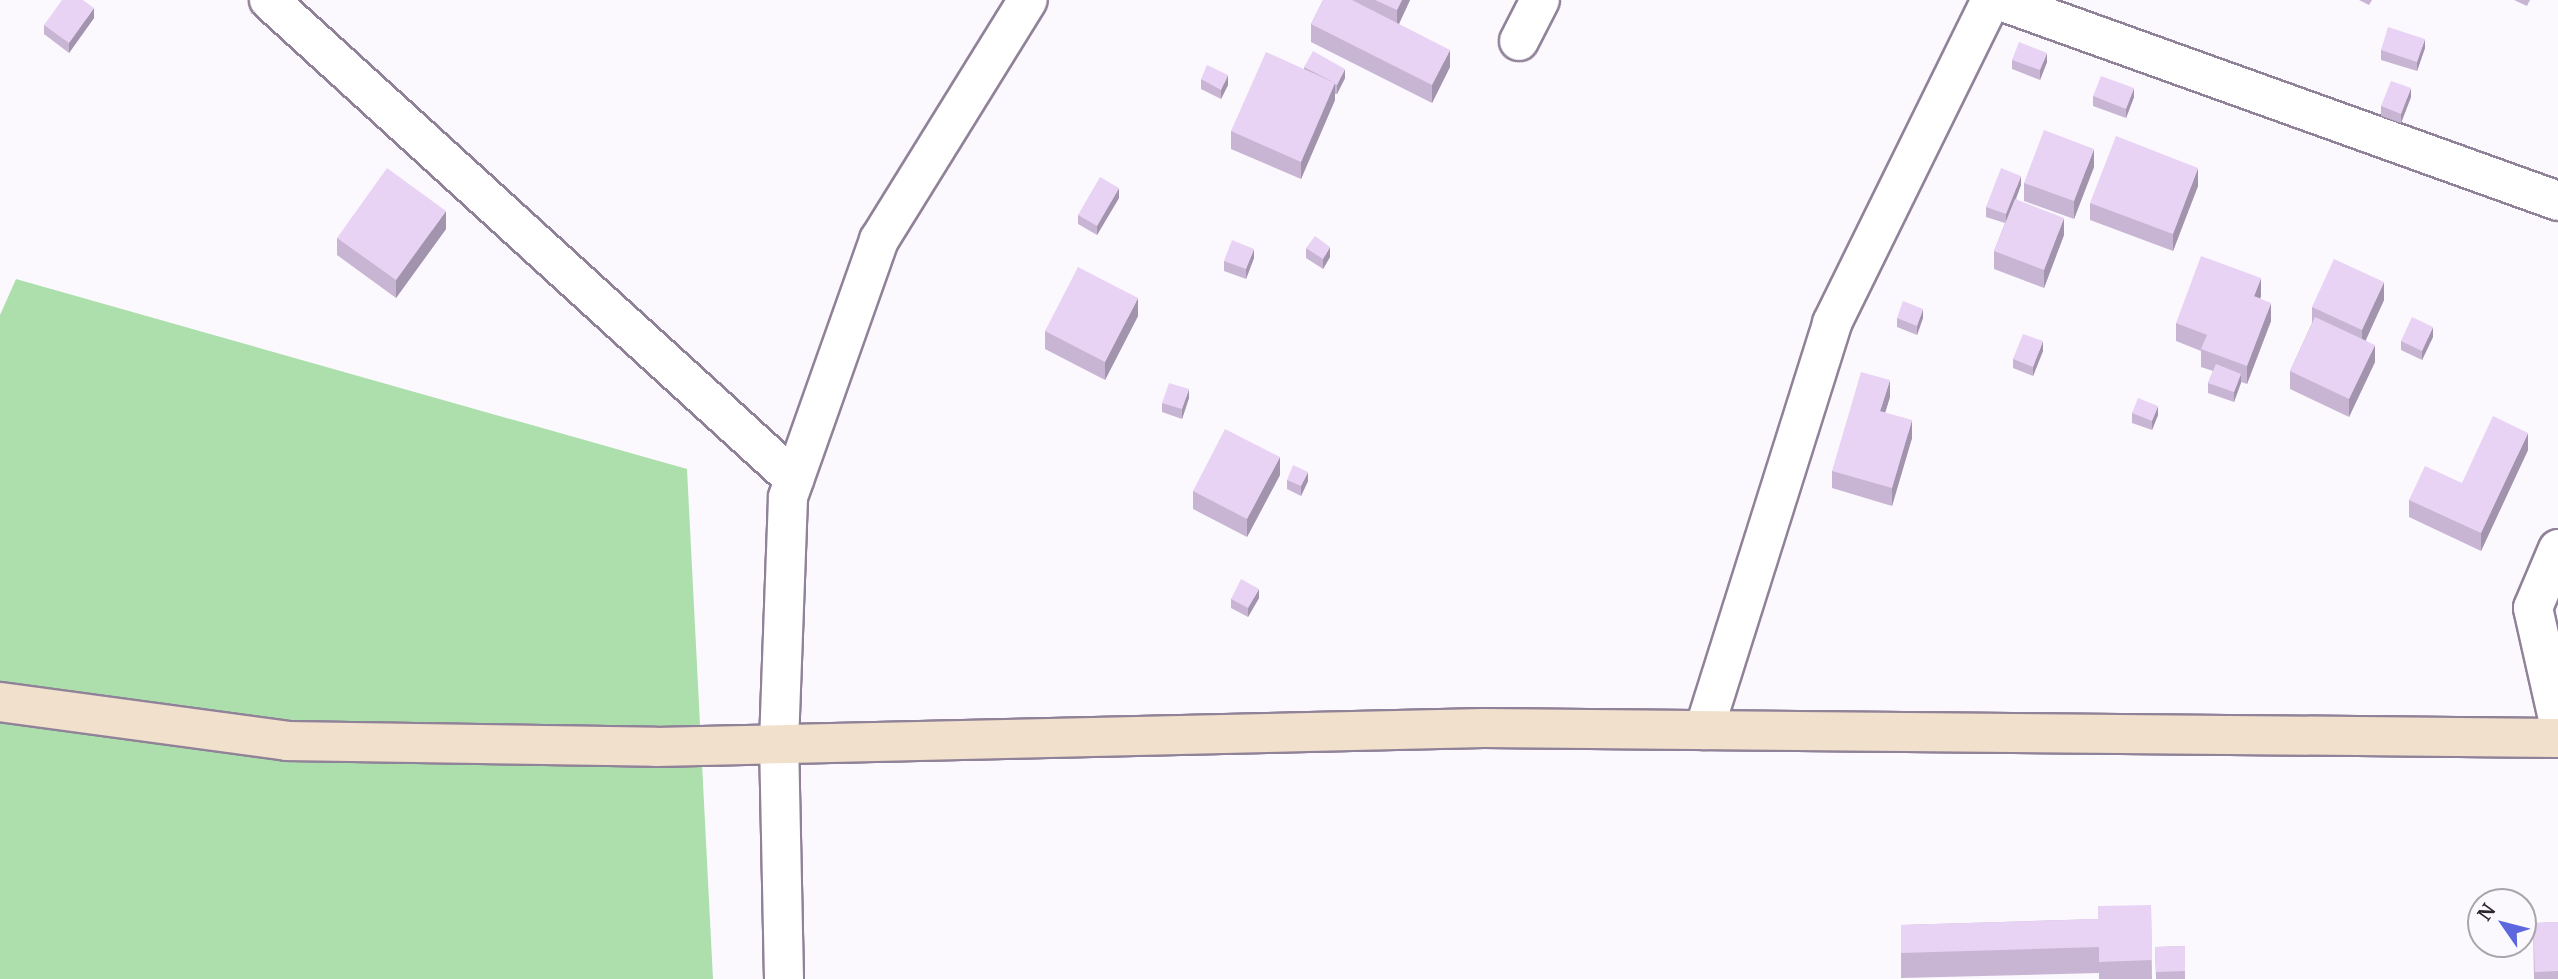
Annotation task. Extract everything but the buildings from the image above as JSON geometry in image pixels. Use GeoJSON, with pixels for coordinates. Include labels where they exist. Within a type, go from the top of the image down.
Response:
{"type":"FeatureCollection","features":[{"type":"Feature","properties":{"kind":"street"},"geometry":{"type":"LineString","coordinates":[[269,0],[794,478]]}},
{"type":"Feature","properties":{"kind":"street"},"geometry":{"type":"LineString","coordinates":[[784,979],[779,743],[788,497],[879,240],[1028,0]]}},
{"type":"Feature","properties":{"kind":"street"},"geometry":{"type":"LineString","coordinates":[[1519,41],[1540,0]]}},
{"type":"Feature","properties":{"kind":"street"},"geometry":{"type":"LineString","coordinates":[[1704,730],[1832,323],[1991,0]]}},
{"type":"Feature","properties":{"kind":"street"},"geometry":{"type":"LineString","coordinates":[[1998,0],[2558,201]]}},
{"type":"Feature","properties":{"kind":"street"},"geometry":{"type":"LineString","coordinates":[[2558,549],[2533,608],[2558,719]]}},
{"type":"Feature","properties":{"kind":"street"},"geometry":{"type":"LineString","coordinates":[[0,702],[287,741],[779,743],[1484,728],[2558,738]]}},
{"type":"Feature","properties":{"kind":"green space"},"geometry":{"type":"Polygon","coordinates":[[[16,279],[687,469],[713,979],[0,979],[0,315],[16,279]]]}}]}
